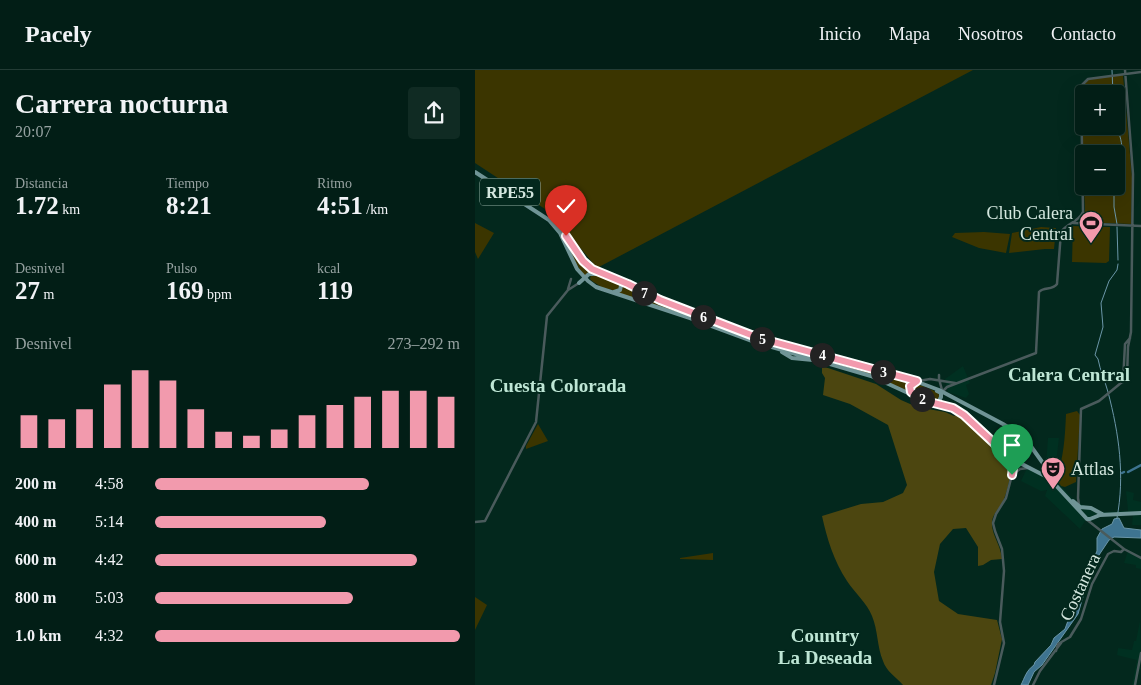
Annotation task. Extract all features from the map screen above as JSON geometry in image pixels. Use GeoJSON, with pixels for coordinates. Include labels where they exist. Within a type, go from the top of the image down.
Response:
{"type":"FeatureCollection","features":[{"type":"Feature","properties":{"kind":"main road","name":"RPE55"},"geometry":{"type":"LineString","coordinates":[[475,170],[549,220],[560,233],[579,271],[581,280],[600,289],[690,318],[755,342],[847,368],[883,381],[919,398],[949,406],[962,413],[1009,457],[1029,468],[1049,475],[1081,507]]}},
{"type":"Feature","properties":{"kind":"main road","name":"RPE55"},"geometry":{"type":"LineString","coordinates":[[475,170],[549,217],[559,226],[587,265],[605,275],[669,304],[753,336],[917,381],[943,392],[1005,425],[1019,434],[1030,445],[1049,475],[1085,517]]}},
{"type":"Feature","properties":{"kind":"main road","name":"RPE55"},"geometry":{"type":"LineString","coordinates":[[591,273],[605,275]]}},
{"type":"Feature","properties":{"kind":"main road"},"geometry":{"type":"LineString","coordinates":[[581,280],[591,273]]}},
{"type":"Feature","properties":{"kind":"main road"},"geometry":{"type":"LineString","coordinates":[[591,273],[590,280],[600,289]]}},
{"type":"Feature","properties":{"kind":"main road","name":"RPE55"},"geometry":{"type":"LineString","coordinates":[[607,291],[617,292],[621,288],[620,283],[612,278]]}},
{"type":"Feature","properties":{"kind":"main road"},"geometry":{"type":"LineString","coordinates":[[621,288],[622,282]]}},
{"type":"Feature","properties":{"kind":"main road"},"geometry":{"type":"LineString","coordinates":[[917,381],[911,385],[909,390],[919,398]]}},
{"type":"Feature","properties":{"kind":"main road"},"geometry":{"type":"LineString","coordinates":[[934,388],[940,393],[941,398]]}},
{"type":"Feature","properties":{"kind":"main road"},"geometry":{"type":"LineString","coordinates":[[932,402],[939,401],[943,392]]}},
{"type":"Feature","properties":{"kind":"main road"},"geometry":{"type":"LineString","coordinates":[[1081,507],[1104,515]]}},
{"type":"Feature","properties":{"kind":"main road"},"geometry":{"type":"LineString","coordinates":[[1091,509],[1085,510],[1085,517],[1089,519],[1112,514],[1141,513]]}},
{"type":"Feature","properties":{"kind":"main road"},"geometry":{"type":"LineString","coordinates":[[1091,509],[1094,517]]}},
{"type":"Feature","properties":{"kind":"street"},"geometry":{"type":"LineString","coordinates":[[1083,224],[1081,220],[1084,204],[1080,90],[1082,83],[1088,79],[1125,72],[1141,72]]}},
{"type":"Feature","properties":{"kind":"street"},"geometry":{"type":"LineString","coordinates":[[1081,507],[1078,502],[1081,409],[1091,406],[1127,378],[1131,332],[1133,174],[1125,72]]}},
{"type":"Feature","properties":{"kind":"street"},"geometry":{"type":"LineString","coordinates":[[943,392],[946,387],[1036,353],[1039,292],[1053,288],[1057,284],[1063,228],[1082,216]]}},
{"type":"Feature","properties":{"kind":"street"},"geometry":{"type":"LineString","coordinates":[[1072,223],[1141,226]]}},
{"type":"Feature","properties":{"kind":"street"},"geometry":{"type":"LineString","coordinates":[[567,290],[571,279]]}},
{"type":"Feature","properties":{"kind":"street"},"geometry":{"type":"LineString","coordinates":[[475,522],[485,522],[536,422],[549,312],[567,290],[581,280]]}},
{"type":"Feature","properties":{"kind":"street"},"geometry":{"type":"LineString","coordinates":[[1123,382],[1125,344],[1130,338]]}},
{"type":"Feature","properties":{"kind":"street"},"geometry":{"type":"LineString","coordinates":[[939,375],[943,392]]}},
{"type":"Feature","properties":{"kind":"street"},"geometry":{"type":"LineString","coordinates":[[917,381],[930,379],[949,384],[959,383]]}},
{"type":"Feature","properties":{"kind":"street"},"geometry":{"type":"LineString","coordinates":[[994,685],[1004,643],[1000,622],[1004,572],[1002,549],[993,523],[1006,498],[1012,475],[1013,468],[1009,457]]}},
{"type":"Feature","properties":{"kind":"street"},"geometry":{"type":"LineString","coordinates":[[1012,475],[1020,469],[1029,468]]}},
{"type":"Feature","properties":{"kind":"street"},"geometry":{"type":"LineString","coordinates":[[1085,517],[1124,550],[1141,558]]}},
{"type":"Feature","properties":{"kind":"street"},"geometry":{"type":"LineString","coordinates":[[1094,517],[1094,523],[1097,527]]}},
{"type":"Feature","properties":{"kind":"street","name":"Costanera"},"geometry":{"type":"LineString","coordinates":[[1033,685],[1058,645],[1071,636],[1081,619],[1092,584],[1108,554],[1112,551],[1121,552],[1124,550]]}},
{"type":"Feature","properties":{"kind":"street"},"geometry":{"type":"LineString","coordinates":[[1135,685],[1141,654]]}},
{"type":"Feature","properties":{"kind":"shaded area"},"geometry":{"type":"Polygon","coordinates":[[[475,70],[973,70],[597,268],[545,209],[475,163],[475,70]]]}},
{"type":"Feature","properties":{"kind":"shaded area"},"geometry":{"type":"Polygon","coordinates":[[[1123,75],[1124,85],[1082,85],[1086,80],[1123,75]]]}},
{"type":"Feature","properties":{"kind":"shaded area"},"geometry":{"type":"Polygon","coordinates":[[[1125,98],[1132,178],[1131,224],[1082,222],[1085,210],[1084,195],[1125,195],[1125,145],[1083,145],[1083,135],[1125,135],[1125,98]]]}},
{"type":"Feature","properties":{"kind":"shaded area"},"geometry":{"type":"Polygon","coordinates":[[[475,223],[494,233],[478,259],[475,252],[475,223]]]}},
{"type":"Feature","properties":{"kind":"shaded area"},"geometry":{"type":"Polygon","coordinates":[[[554,223],[592,271],[585,276],[580,270],[554,223]]]}},
{"type":"Feature","properties":{"kind":"shaded area","name":"Club Calera Central"},"geometry":{"type":"Polygon","coordinates":[[[1073,226],[1110,227],[1109,261],[1106,263],[1072,262],[1073,226]]]}},
{"type":"Feature","properties":{"kind":"shaded area"},"geometry":{"type":"Polygon","coordinates":[[[1041,227],[1056,228],[1054,249],[1009,253],[1012,233],[1041,227]]]}},
{"type":"Feature","properties":{"kind":"shaded area"},"geometry":{"type":"Polygon","coordinates":[[[984,232],[1010,234],[1006,253],[979,248],[952,237],[955,233],[984,232]]]}},
{"type":"Feature","properties":{"kind":"shaded area"},"geometry":{"type":"Polygon","coordinates":[[[597,274],[618,283],[620,288],[617,291],[603,288],[590,279],[591,275],[597,274]]]}},
{"type":"Feature","properties":{"kind":"shaded area"},"geometry":{"type":"Polygon","coordinates":[[[623,284],[776,344],[912,382],[908,392],[855,370],[746,338],[617,293],[621,290],[623,284]]]}},
{"type":"Feature","properties":{"kind":"shaded area"},"geometry":{"type":"Polygon","coordinates":[[[963,366],[970,383],[966,385],[969,394],[966,398],[948,392],[945,379],[963,366]]]}},
{"type":"Feature","properties":{"kind":"shaded area"},"geometry":{"type":"Polygon","coordinates":[[[822,367],[876,384],[901,400],[917,407],[945,412],[954,416],[959,413],[988,438],[1009,460],[1011,468],[1008,487],[1003,502],[994,515],[992,522],[1002,559],[991,560],[978,566],[978,547],[966,528],[953,529],[940,544],[934,572],[939,601],[958,614],[997,620],[1002,639],[991,685],[903,685],[884,665],[870,611],[838,566],[822,516],[861,504],[883,502],[903,493],[907,485],[888,425],[850,404],[823,395],[825,378],[822,373],[822,367]]]}},
{"type":"Feature","properties":{"kind":"shaded area"},"geometry":{"type":"Polygon","coordinates":[[[915,383],[937,392],[940,396],[936,401],[913,393],[911,388],[915,383]]]}},
{"type":"Feature","properties":{"kind":"shaded area"},"geometry":{"type":"Polygon","coordinates":[[[1077,411],[1080,415],[1076,482],[1065,487],[1061,486],[1056,478],[1065,439],[1066,414],[1077,411]]]}},
{"type":"Feature","properties":{"kind":"shaded area"},"geometry":{"type":"Polygon","coordinates":[[[538,424],[548,441],[526,449],[526,446],[538,424]]]}},
{"type":"Feature","properties":{"kind":"shaded area"},"geometry":{"type":"Polygon","coordinates":[[[1048,438],[1059,438],[1052,473],[1055,479],[1076,502],[1100,512],[1128,511],[1126,491],[1134,493],[1133,500],[1141,502],[1141,525],[1132,525],[1133,514],[1100,516],[1094,520],[1085,521],[1080,529],[1045,496],[1047,490],[1041,491],[1021,481],[1028,466],[1038,471],[1046,464],[1048,438]]]}},
{"type":"Feature","properties":{"kind":"shaded area"},"geometry":{"type":"Polygon","coordinates":[[[1128,551],[1141,557],[1141,569],[1136,568],[1136,565],[1124,563],[1128,551]]]}},
{"type":"Feature","properties":{"kind":"shaded area"},"geometry":{"type":"Polygon","coordinates":[[[713,553],[713,560],[680,559],[680,558],[713,553]]]}},
{"type":"Feature","properties":{"kind":"shaded area"},"geometry":{"type":"Polygon","coordinates":[[[475,597],[487,605],[475,630],[475,597]]]}},
{"type":"Feature","properties":{"kind":"shaded area"},"geometry":{"type":"Polygon","coordinates":[[[1140,621],[1141,662],[1139,666],[1141,669],[1139,669],[1136,685],[1132,685],[1137,660],[1117,655],[1118,648],[1132,650],[1140,621]]]}},
{"type":"Feature","properties":{"kind":"water"},"geometry":{"type":"Polygon","coordinates":[[[1119,518],[1124,528],[1141,530],[1141,538],[1114,537],[1109,540],[1099,555],[1086,586],[1078,614],[1042,665],[1034,672],[1028,685],[1021,685],[1035,662],[1051,645],[1054,638],[1065,629],[1069,618],[1074,615],[1075,595],[1097,551],[1097,538],[1102,529],[1112,524],[1114,519],[1119,518]]]}},
{"type":"Feature","properties":{"kind":"waterway"},"geometry":{"type":"LineString","coordinates":[[1112,70],[1113,85]]}},
{"type":"Feature","properties":{"kind":"waterway"},"geometry":{"type":"LineString","coordinates":[[1119,135],[1122,145]]}},
{"type":"Feature","properties":{"kind":"waterway"},"geometry":{"type":"LineString","coordinates":[[1114,195],[1117,224]]}},
{"type":"Feature","properties":{"kind":"waterway"},"geometry":{"type":"LineString","coordinates":[[1117,227],[1118,260]]}},
{"type":"Feature","properties":{"kind":"waterway"},"geometry":{"type":"LineString","coordinates":[[1117,518],[1121,486],[1118,439],[1108,392],[1098,359],[1095,355],[1103,327],[1101,303],[1118,264]]}},
{"type":"Feature","properties":{"kind":"waterway"},"geometry":{"type":"LineString","coordinates":[[1128,472],[1141,465]]}},
{"type":"Feature","properties":{"kind":"place","name":"Club Calera Central"},"geometry":{"type":"Point","coordinates":[1091,244]}},
{"type":"Feature","properties":{"kind":"place","name":"Attlas"},"geometry":{"type":"Point","coordinates":[1053,490]}},
{"type":"Feature","properties":{"kind":"district","name":"Calera Central"},"geometry":{"type":"Point","coordinates":[1069,374]}},
{"type":"Feature","properties":{"kind":"district","name":"Cuesta Colorada"},"geometry":{"type":"Point","coordinates":[558,385]}},
{"type":"Feature","properties":{"kind":"district","name":"Country La Deseada"},"geometry":{"type":"Point","coordinates":[825,646]}},
{"type":"Feature","properties":{"kind":"route"},"geometry":{"type":"LineString","coordinates":[[566,236],[583,261],[592,269],[660,300],[759,338],[917,381],[910,386],[909,390],[911,392],[922,400],[953,408],[964,415],[1009,457],[1013,468],[1012,475]]}}]}
